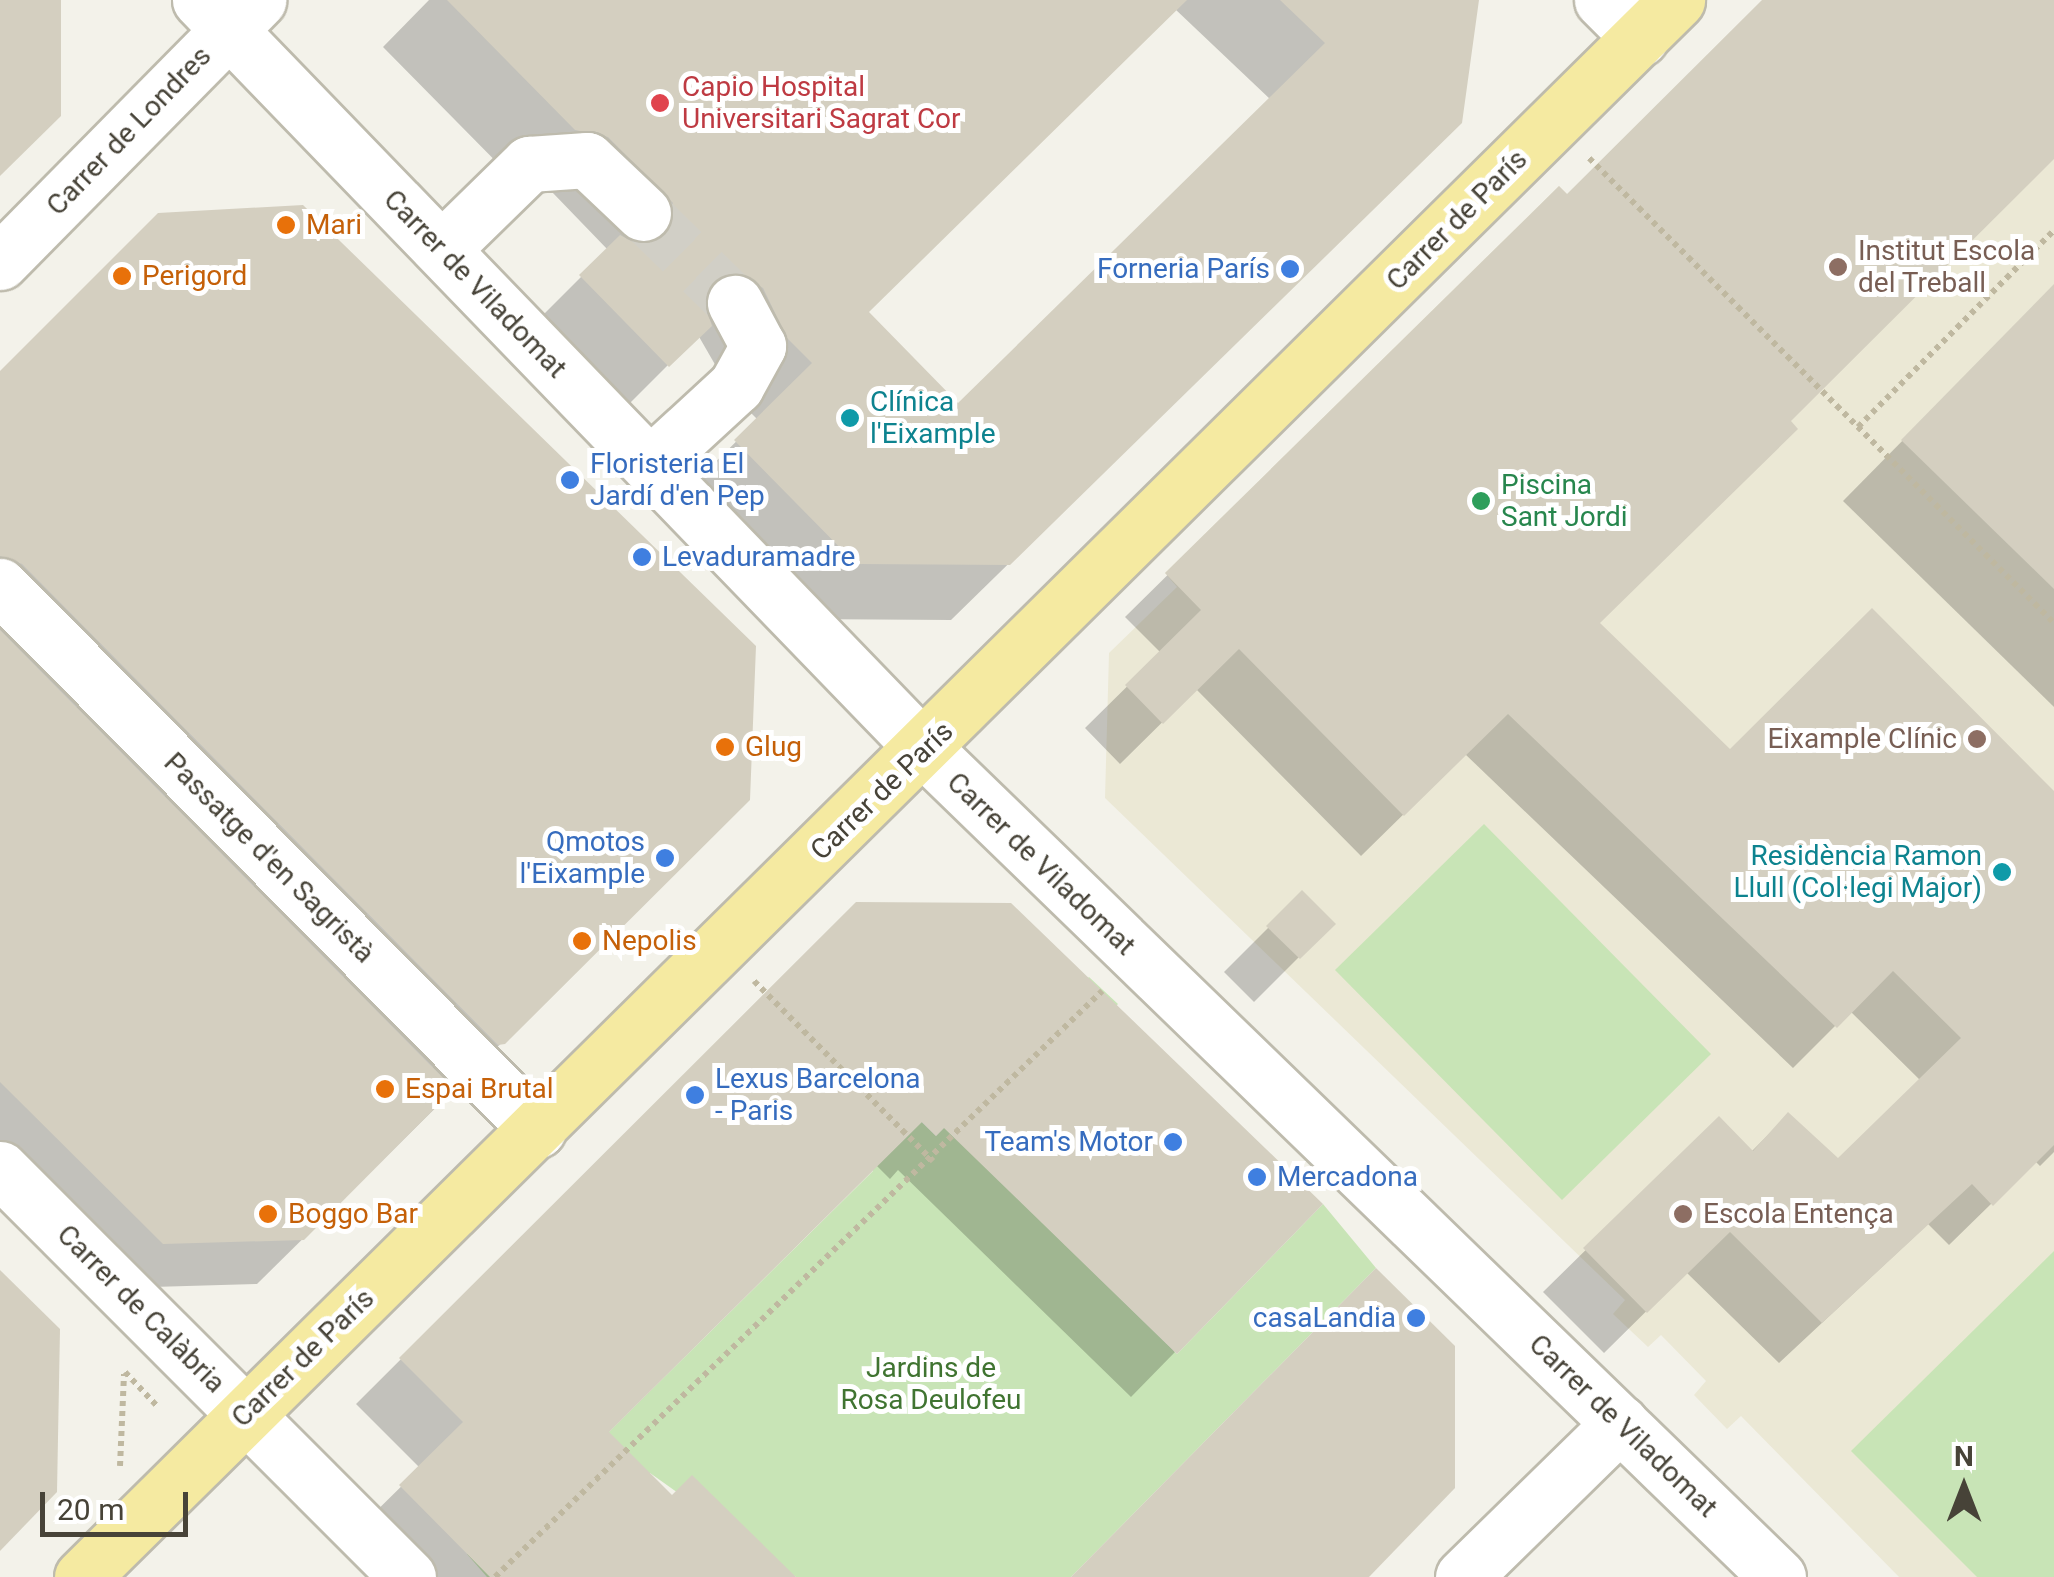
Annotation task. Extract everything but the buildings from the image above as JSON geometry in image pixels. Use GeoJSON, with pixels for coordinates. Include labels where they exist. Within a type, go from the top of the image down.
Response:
{"type":"FeatureCollection","features":[{"type":"Feature","properties":{"kind":"main road","name":"Carrer de París"},"geometry":{"type":"LineString","coordinates":[[82,1577],[925,750],[1658,19]]}},
{"type":"Feature","properties":{"kind":"street"},"geometry":{"type":"LineString","coordinates":[[1602,0],[1658,19]]}},
{"type":"Feature","properties":{"kind":"street","name":"Carrer de Viladomat"},"geometry":{"type":"LineString","coordinates":[[229,10],[442,249],[925,750],[1778,1577]]}},
{"type":"Feature","properties":{"kind":"street","name":"Carrer de Londres"},"geometry":{"type":"LineString","coordinates":[[0,262],[229,10]]}},
{"type":"Feature","properties":{"kind":"street"},"geometry":{"type":"LineString","coordinates":[[442,249],[528,164],[586,160],[643,213]]}},
{"type":"Feature","properties":{"kind":"street"},"geometry":{"type":"LineString","coordinates":[[650,465],[736,386],[758,346],[735,303]]}},
{"type":"Feature","properties":{"kind":"street","name":"Passatge d'en Sagristà"},"geometry":{"type":"LineString","coordinates":[[0,586],[538,1130]]}},
{"type":"Feature","properties":{"kind":"street","name":"Carrer de Calàbria"},"geometry":{"type":"LineString","coordinates":[[0,1169],[408,1577]]}},
{"type":"Feature","properties":{"kind":"street"},"geometry":{"type":"LineString","coordinates":[[1463,1577],[1620,1423]]}},
{"type":"Feature","properties":{"kind":"path"},"geometry":{"type":"LineString","coordinates":[[1581,150],[2054,623]]}},
{"type":"Feature","properties":{"kind":"path"},"geometry":{"type":"LineString","coordinates":[[1858,427],[2054,230]]}},
{"type":"Feature","properties":{"kind":"path"},"geometry":{"type":"LineString","coordinates":[[750,976],[933,1161]]}},
{"type":"Feature","properties":{"kind":"path"},"geometry":{"type":"LineString","coordinates":[[494,1577],[933,1161],[1115,978]]}},
{"type":"Feature","properties":{"kind":"path","name":"Carrer de Calàbria"},"geometry":{"type":"LineString","coordinates":[[119,1478],[124,1370],[130,1384],[172,1420]]}},
{"type":"Feature","properties":{"kind":"shaded area"},"geometry":{"type":"Polygon","coordinates":[[[2054,0],[2054,1577],[1899,1577],[1741,1416],[1727,1429],[1694,1395],[1706,1381],[1661,1335],[1648,1347],[1613,1314],[1625,1300],[1105,798],[1109,653],[1177,587],[1165,573],[1559,186],[1568,195],[2054,0]]]}},
{"type":"Feature","properties":{"kind":"green space"},"geometry":{"type":"Polygon","coordinates":[[[1484,824],[1711,1054],[1562,1200],[1335,970],[1484,824]]]}},
{"type":"Feature","properties":{"kind":"green space","name":"Jardins de Rosa Deulofeu"},"geometry":{"type":"Polygon","coordinates":[[[1089,977],[1118,1004],[972,1154],[1177,1354],[1323,1204],[1376,1268],[1071,1577],[796,1577],[650,1473],[547,1577],[487,1577],[467,1554],[539,1483],[549,1491],[873,1171],[777,983],[936,1136],[1089,977]]]}},
{"type":"Feature","properties":{"kind":"green space"},"geometry":{"type":"Polygon","coordinates":[[[2054,1251],[2054,1577],[1977,1577],[1851,1451],[2054,1251]]]}},
{"type":"Feature","properties":{"kind":"tunnel"},"geometry":{"type":"LineString","coordinates":[[643,213],[735,303]]}},
{"type":"Feature","properties":{"kind":"place","name":"Capio Hospital Universitari Sagrat Cor"},"geometry":{"type":"Point","coordinates":[660,103]}},
{"type":"Feature","properties":{"kind":"place","name":"Mari"},"geometry":{"type":"Point","coordinates":[286,225]}},
{"type":"Feature","properties":{"kind":"place","name":"Institut Escola del Treball"},"geometry":{"type":"Point","coordinates":[1838,267]}},
{"type":"Feature","properties":{"kind":"place","name":"Forneria París"},"geometry":{"type":"Point","coordinates":[1290,269]}},
{"type":"Feature","properties":{"kind":"place","name":"Perigord"},"geometry":{"type":"Point","coordinates":[122,276]}},
{"type":"Feature","properties":{"kind":"place","name":"Clínica l'Eixample"},"geometry":{"type":"Point","coordinates":[850,418]}},
{"type":"Feature","properties":{"kind":"place","name":"Floristeria El Jardí d'en Pep"},"geometry":{"type":"Point","coordinates":[570,480]}},
{"type":"Feature","properties":{"kind":"place","name":"Piscina Sant Jordi"},"geometry":{"type":"Point","coordinates":[1481,501]}},
{"type":"Feature","properties":{"kind":"place","name":"Levaduramadre"},"geometry":{"type":"Point","coordinates":[642,557]}},
{"type":"Feature","properties":{"kind":"place","name":"Eixample Clínic"},"geometry":{"type":"Point","coordinates":[1977,739]}},
{"type":"Feature","properties":{"kind":"place","name":"Glug"},"geometry":{"type":"Point","coordinates":[725,747]}},
{"type":"Feature","properties":{"kind":"place","name":"Qmotos l'Eixample"},"geometry":{"type":"Point","coordinates":[665,858]}},
{"type":"Feature","properties":{"kind":"place","name":"Residència Ramon Llull (Col·legi Major)"},"geometry":{"type":"Point","coordinates":[2002,872]}},
{"type":"Feature","properties":{"kind":"place","name":"Nepolis"},"geometry":{"type":"Point","coordinates":[582,941]}},
{"type":"Feature","properties":{"kind":"place","name":"Espai Brutal"},"geometry":{"type":"Point","coordinates":[385,1089]}},
{"type":"Feature","properties":{"kind":"place","name":"Lexus Barcelona - Paris"},"geometry":{"type":"Point","coordinates":[695,1095]}},
{"type":"Feature","properties":{"kind":"place","name":"Team's Motor"},"geometry":{"type":"Point","coordinates":[1173,1142]}},
{"type":"Feature","properties":{"kind":"place","name":"Mercadona"},"geometry":{"type":"Point","coordinates":[1257,1177]}},
{"type":"Feature","properties":{"kind":"place","name":"Boggo Bar"},"geometry":{"type":"Point","coordinates":[268,1214]}},
{"type":"Feature","properties":{"kind":"place","name":"Escola Entença"},"geometry":{"type":"Point","coordinates":[1683,1214]}},
{"type":"Feature","properties":{"kind":"place","name":"casaLandia"},"geometry":{"type":"Point","coordinates":[1416,1318]}}]}
